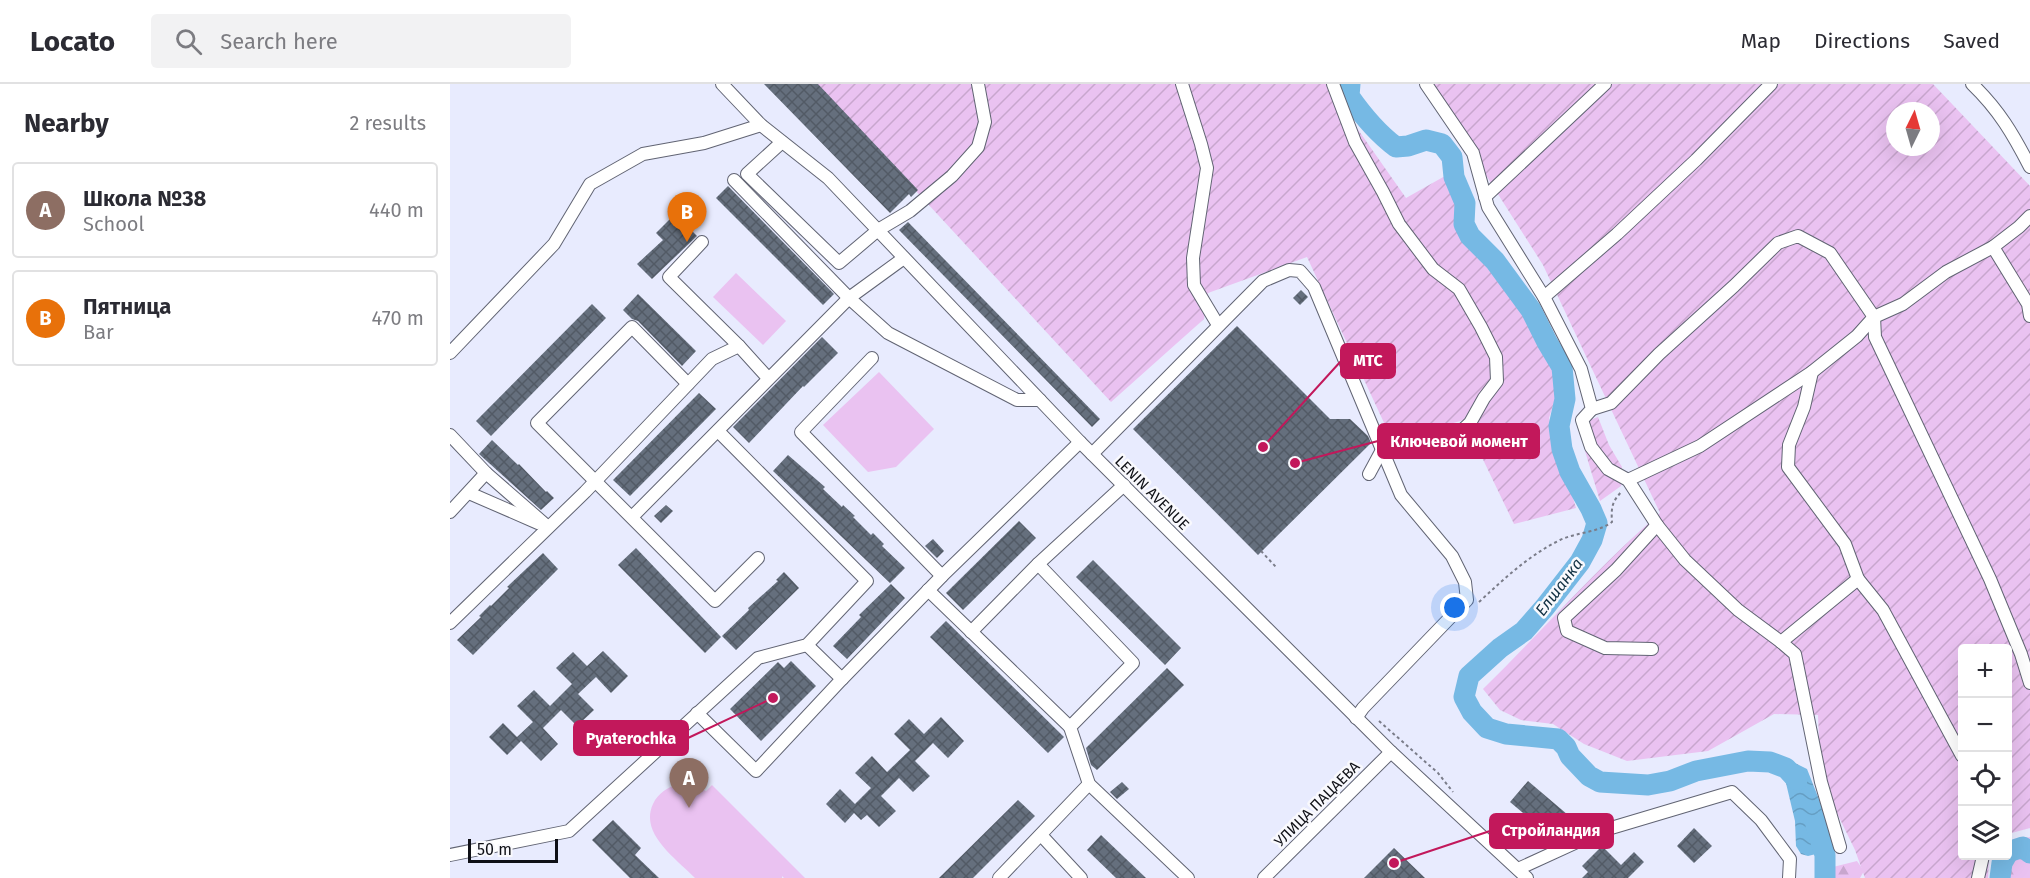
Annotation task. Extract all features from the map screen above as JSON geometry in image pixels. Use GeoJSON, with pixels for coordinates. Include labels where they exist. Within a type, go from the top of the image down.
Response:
{"type":"FeatureCollection","features":[{"type":"Feature","properties":{"kind":"street","name":"LENIN AVENUE"},"geometry":{"type":"LineString","coordinates":[[722,84],[761,125],[828,178],[1080,442],[1356,718],[1522,873]]}},
{"type":"Feature","properties":{"kind":"street"},"geometry":{"type":"LineString","coordinates":[[782,142],[747,174],[840,263],[878,231],[910,210],[952,176],[978,147],[985,122],[978,84]]}},
{"type":"Feature","properties":{"kind":"street"},"geometry":{"type":"LineString","coordinates":[[1182,84],[1207,168],[1193,258],[1194,285],[1218,325]]}},
{"type":"Feature","properties":{"kind":"street"},"geometry":{"type":"LineString","coordinates":[[1333,84],[1355,142],[1383,192],[1398,225],[1433,269],[1459,290],[1496,357],[1497,381],[1470,423],[1458,434],[1383,448]]}},
{"type":"Feature","properties":{"kind":"street"},"geometry":{"type":"LineString","coordinates":[[1426,84],[1473,153],[1488,207],[1544,297],[1581,369],[1592,410]]}},
{"type":"Feature","properties":{"kind":"street"},"geometry":{"type":"LineString","coordinates":[[1485,197],[1605,84]]}},
{"type":"Feature","properties":{"kind":"street"},"geometry":{"type":"LineString","coordinates":[[1544,297],[1617,234],[1696,160],[1771,84]]}},
{"type":"Feature","properties":{"kind":"street"},"geometry":{"type":"LineString","coordinates":[[1971,84],[1984,96],[2012,131],[2030,167]]}},
{"type":"Feature","properties":{"kind":"street"},"geometry":{"type":"LineString","coordinates":[[450,353],[554,243],[590,184],[643,154],[704,143],[761,125]]}},
{"type":"Feature","properties":{"kind":"street"},"geometry":{"type":"LineString","coordinates":[[734,180],[849,298],[888,333],[1017,400],[1040,400]]}},
{"type":"Feature","properties":{"kind":"street"},"geometry":{"type":"LineString","coordinates":[[1629,482],[1700,446],[1812,372],[1857,336],[1874,317],[1903,304],[1946,272],[1993,247],[2030,216]]}},
{"type":"Feature","properties":{"kind":"street"},"geometry":{"type":"LineString","coordinates":[[1839,847],[1821,782],[1796,654],[1738,610],[1685,560],[1657,525],[1629,482],[1608,469],[1591,447],[1582,420],[1592,410],[1611,403],[1659,354],[1778,243],[1798,236],[1830,253],[1874,317],[1875,337],[1990,579],[2021,654],[2030,683]]}},
{"type":"Feature","properties":{"kind":"street"},"geometry":{"type":"LineString","coordinates":[[702,242],[669,277],[768,378]]}},
{"type":"Feature","properties":{"kind":"street"},"geometry":{"type":"LineString","coordinates":[[1993,247],[2029,308]]}},
{"type":"Feature","properties":{"kind":"street"},"geometry":{"type":"LineString","coordinates":[[632,517],[849,298],[904,258]]}},
{"type":"Feature","properties":{"kind":"street"},"geometry":{"type":"LineString","coordinates":[[1092,454],[1263,281],[1289,270],[1300,271],[1314,287],[1401,495],[1452,556],[1465,582],[1467,600],[1356,718]]}},
{"type":"Feature","properties":{"kind":"street"},"geometry":{"type":"LineString","coordinates":[[688,384],[632,327],[537,423],[715,601],[758,558]]}},
{"type":"Feature","properties":{"kind":"street"},"geometry":{"type":"LineString","coordinates":[[450,623],[595,481],[712,359],[739,346]]}},
{"type":"Feature","properties":{"kind":"street"},"geometry":{"type":"LineString","coordinates":[[872,358],[801,432],[942,576]]}},
{"type":"Feature","properties":{"kind":"street"},"geometry":{"type":"LineString","coordinates":[[1812,372],[1804,407],[1789,445],[1788,467],[1845,544],[1858,579],[1883,610],[1960,752]]}},
{"type":"Feature","properties":{"kind":"street"},"geometry":{"type":"LineString","coordinates":[[450,855],[569,831],[758,658],[807,645],[867,581],[718,431]]}},
{"type":"Feature","properties":{"kind":"street"},"geometry":{"type":"LineString","coordinates":[[450,435],[486,473],[548,527]]}},
{"type":"Feature","properties":{"kind":"street"},"geometry":{"type":"LineString","coordinates":[[697,713],[756,771],[928,590],[1080,442]]}},
{"type":"Feature","properties":{"kind":"street"},"geometry":{"type":"LineString","coordinates":[[1370,474],[1383,448]]}},
{"type":"Feature","properties":{"kind":"street"},"geometry":{"type":"LineString","coordinates":[[450,512],[486,473]]}},
{"type":"Feature","properties":{"kind":"street"},"geometry":{"type":"LineString","coordinates":[[971,632],[1038,564],[1124,485]]}},
{"type":"Feature","properties":{"kind":"street"},"geometry":{"type":"LineString","coordinates":[[469,493],[548,527]]}},
{"type":"Feature","properties":{"kind":"street"},"geometry":{"type":"LineString","coordinates":[[1652,649],[1605,648],[1567,631],[1564,618],[1616,570],[1657,525]]}},
{"type":"Feature","properties":{"kind":"street"},"geometry":{"type":"LineString","coordinates":[[1038,564],[1133,663],[1070,727]]}},
{"type":"Feature","properties":{"kind":"street"},"geometry":{"type":"LineString","coordinates":[[1781,642],[1858,579]]}},
{"type":"Feature","properties":{"kind":"street"},"geometry":{"type":"LineString","coordinates":[[928,590],[1070,727],[1089,784],[1188,878]]}},
{"type":"Feature","properties":{"kind":"street"},"geometry":{"type":"LineString","coordinates":[[807,645],[842,679]]}},
{"type":"Feature","properties":{"kind":"street","name":"УЛИЦА ПАЦАЕВА"},"geometry":{"type":"LineString","coordinates":[[1264,878],[1391,752]]}},
{"type":"Feature","properties":{"kind":"street"},"geometry":{"type":"LineString","coordinates":[[999,878],[1089,784]]}},
{"type":"Feature","properties":{"kind":"street"},"geometry":{"type":"LineString","coordinates":[[1522,873],[1601,831],[1732,792],[1761,820],[1790,859],[1788,878]]}},
{"type":"Feature","properties":{"kind":"street"},"geometry":{"type":"LineString","coordinates":[[1041,835],[1081,878]]}},
{"type":"Feature","properties":{"kind":"street"},"geometry":{"type":"LineString","coordinates":[[1978,878],[1982,860]]}},
{"type":"Feature","properties":{"kind":"path"},"geometry":{"type":"LineString","coordinates":[[1467,600],[1476,604],[1533,554],[1571,536],[1604,528],[1612,522],[1613,501],[1622,491],[1629,488],[1629,482]]}},
{"type":"Feature","properties":{"kind":"path"},"geometry":{"type":"LineString","coordinates":[[1261,551],[1275,567]]}},
{"type":"Feature","properties":{"kind":"green space"},"geometry":{"type":"Polygon","coordinates":[[[817,84],[1326,84],[1406,198],[1445,176],[1561,381],[1549,418],[1576,508],[1514,524],[1464,420],[1392,440],[1307,257],[1208,293],[1204,319],[1111,402],[817,84]]]}},
{"type":"Feature","properties":{"kind":"green space"},"geometry":{"type":"Polygon","coordinates":[[[1428,84],[1933,84],[2030,186],[2030,828],[2012,833],[2012,644],[1958,644],[1958,860],[1989,860],[1988,878],[1865,878],[1855,850],[1834,807],[1820,766],[1818,715],[1774,714],[1708,751],[1627,761],[1584,744],[1553,724],[1521,720],[1500,710],[1483,689],[1592,578],[1660,513],[1543,265],[1428,84]]]}},
{"type":"Feature","properties":{"kind":"green space"},"geometry":{"type":"Polygon","coordinates":[[[736,273],[786,321],[763,345],[713,297],[736,273]]]}},
{"type":"Feature","properties":{"kind":"green space"},"geometry":{"type":"Polygon","coordinates":[[[879,372],[934,429],[896,467],[868,472],[823,425],[879,372]]]}},
{"type":"Feature","properties":{"kind":"green space"},"geometry":{"type":"Polygon","coordinates":[[[1598,417],[1609,445],[1622,467],[1621,486],[1600,501],[1585,451],[1587,447],[1585,422],[1598,417]]]}},
{"type":"Feature","properties":{"kind":"green space"},"geometry":{"type":"Polygon","coordinates":[[[679,784],[694,785],[706,791],[712,785],[805,878],[784,878],[782,876],[782,878],[695,878],[662,845],[651,826],[650,815],[655,800],[664,791],[679,784]]]}},
{"type":"Feature","properties":{"kind":"green space"},"geometry":{"type":"Polygon","coordinates":[[[2030,837],[2030,878],[1998,878],[1995,869],[2001,860],[2012,860],[2013,840],[2030,837]]]}},
{"type":"Feature","properties":{"kind":"green space"},"geometry":{"type":"Polygon","coordinates":[[[1857,861],[1864,871],[1860,878],[1816,878],[1817,871],[1857,861]]]}},
{"type":"Feature","properties":{"kind":"water"},"geometry":{"type":"Polygon","coordinates":[[[1785,758],[1807,769],[1824,812],[1832,850],[1808,856],[1801,854],[1796,846],[1795,821],[1785,779],[1780,775],[1776,763],[1785,758]]]}},
{"type":"Feature","properties":{"kind":"building"},"geometry":{"type":"Polygon","coordinates":[[[764,84],[818,84],[918,190],[911,197],[909,194],[890,213],[764,84]]]}},
{"type":"Feature","properties":{"kind":"building"},"geometry":{"type":"Polygon","coordinates":[[[728,186],[834,294],[823,305],[716,198],[728,186]]]}},
{"type":"Feature","properties":{"kind":"building"},"geometry":{"type":"Polygon","coordinates":[[[675,214],[697,236],[652,279],[637,264],[663,240],[656,233],[675,214]]]}},
{"type":"Feature","properties":{"kind":"building"},"geometry":{"type":"Polygon","coordinates":[[[908,222],[1100,419],[1092,427],[899,230],[908,222]]]}},
{"type":"Feature","properties":{"kind":"building"},"geometry":{"type":"Polygon","coordinates":[[[1301,290],[1308,297],[1300,305],[1293,298],[1301,290]]]}},
{"type":"Feature","properties":{"kind":"building"},"geometry":{"type":"Polygon","coordinates":[[[638,294],[696,351],[682,366],[638,321],[632,319],[623,310],[638,294]]]}},
{"type":"Feature","properties":{"kind":"building"},"geometry":{"type":"Polygon","coordinates":[[[592,304],[606,318],[491,436],[476,421],[592,304]]]}},
{"type":"Feature","properties":{"kind":"building"},"geometry":{"type":"Polygon","coordinates":[[[1237,326],[1330,419],[1350,419],[1368,436],[1371,443],[1258,555],[1133,429],[1237,326]]]}},
{"type":"Feature","properties":{"kind":"building"},"geometry":{"type":"Polygon","coordinates":[[[822,337],[838,353],[749,443],[733,427],[822,337]]]}},
{"type":"Feature","properties":{"kind":"building"},"geometry":{"type":"Polygon","coordinates":[[[699,393],[716,409],[630,496],[613,480],[699,393]]]}},
{"type":"Feature","properties":{"kind":"building"},"geometry":{"type":"Polygon","coordinates":[[[492,440],[554,498],[541,510],[479,454],[492,440]]]}},
{"type":"Feature","properties":{"kind":"building"},"geometry":{"type":"Polygon","coordinates":[[[788,455],[825,487],[823,489],[855,516],[853,517],[871,535],[873,533],[884,544],[882,546],[905,568],[890,583],[773,471],[788,455]]]}},
{"type":"Feature","properties":{"kind":"building"},"geometry":{"type":"Polygon","coordinates":[[[666,505],[673,511],[661,523],[654,516],[666,505]]]}},
{"type":"Feature","properties":{"kind":"building"},"geometry":{"type":"Polygon","coordinates":[[[1019,521],[1036,538],[963,610],[946,593],[1019,521]]]}},
{"type":"Feature","properties":{"kind":"building"},"geometry":{"type":"Polygon","coordinates":[[[933,539],[944,551],[937,558],[925,546],[933,539]]]}},
{"type":"Feature","properties":{"kind":"building"},"geometry":{"type":"Polygon","coordinates":[[[636,548],[721,637],[705,653],[618,565],[636,548]]]}},
{"type":"Feature","properties":{"kind":"building"},"geometry":{"type":"Polygon","coordinates":[[[543,553],[558,569],[473,655],[457,640],[543,553]]]}},
{"type":"Feature","properties":{"kind":"building"},"geometry":{"type":"Polygon","coordinates":[[[1093,560],[1181,648],[1165,665],[1076,577],[1093,560]]]}},
{"type":"Feature","properties":{"kind":"building"},"geometry":{"type":"Polygon","coordinates":[[[784,572],[799,588],[736,650],[722,636],[778,581],[776,580],[784,572]]]}},
{"type":"Feature","properties":{"kind":"building"},"geometry":{"type":"Polygon","coordinates":[[[891,584],[905,598],[847,659],[833,646],[861,617],[859,615],[891,584]]]}},
{"type":"Feature","properties":{"kind":"building"},"geometry":{"type":"Polygon","coordinates":[[[946,621],[1064,737],[1048,753],[930,637],[946,621]]]}},
{"type":"Feature","properties":{"kind":"building"},"geometry":{"type":"Polygon","coordinates":[[[603,651],[628,676],[611,693],[596,677],[578,694],[594,710],[577,726],[561,710],[543,728],[558,744],[541,761],[521,741],[507,755],[489,737],[503,723],[517,737],[533,722],[517,706],[534,690],[550,706],[572,684],[556,668],[573,652],[587,666],[603,651]]]}},
{"type":"Feature","properties":{"kind":"building"},"geometry":{"type":"Polygon","coordinates":[[[791,661],[816,686],[761,741],[730,709],[778,662],[784,668],[791,661]]]}},
{"type":"Feature","properties":{"kind":"building"},"geometry":{"type":"Polygon","coordinates":[[[1167,668],[1184,685],[1097,770],[1091,765],[1086,748],[1167,668]]]}},
{"type":"Feature","properties":{"kind":"building"},"geometry":{"type":"Polygon","coordinates":[[[941,717],[964,741],[948,758],[933,743],[915,761],[930,776],[913,792],[899,778],[881,796],[896,811],[879,827],[867,815],[861,820],[854,813],[845,823],[826,804],[840,789],[855,804],[871,788],[855,773],[872,756],[887,772],[910,750],[894,734],[909,719],[924,734],[941,717]]]}},
{"type":"Feature","properties":{"kind":"building"},"geometry":{"type":"Polygon","coordinates":[[[1528,781],[1568,815],[1550,836],[1510,802],[1528,781]]]}},
{"type":"Feature","properties":{"kind":"building"},"geometry":{"type":"Polygon","coordinates":[[[1122,782],[1129,789],[1117,799],[1110,792],[1122,782]]]}},
{"type":"Feature","properties":{"kind":"building"},"geometry":{"type":"Polygon","coordinates":[[[1018,800],[1035,816],[973,878],[939,878],[1018,800]]]}},
{"type":"Feature","properties":{"kind":"building"},"geometry":{"type":"Polygon","coordinates":[[[613,820],[641,848],[635,855],[659,878],[630,878],[592,840],[613,820]]]}},
{"type":"Feature","properties":{"kind":"building"},"geometry":{"type":"Polygon","coordinates":[[[1694,828],[1712,846],[1694,863],[1677,846],[1694,828]]]}},
{"type":"Feature","properties":{"kind":"building"},"geometry":{"type":"Polygon","coordinates":[[[1101,835],[1146,878],[1116,878],[1087,850],[1101,835]]]}},
{"type":"Feature","properties":{"kind":"building"},"geometry":{"type":"Polygon","coordinates":[[[1602,846],[1621,865],[1634,852],[1644,862],[1628,878],[1582,878],[1588,872],[1582,866],[1602,846]]]}},
{"type":"Feature","properties":{"kind":"building"},"geometry":{"type":"Polygon","coordinates":[[[1394,848],[1425,878],[1364,878],[1394,848]]]}},
{"type":"Feature","properties":{"kind":"waterway","name":"Елшанка"},"geometry":{"type":"LineString","coordinates":[[1350,84],[1349,96],[1376,130],[1389,142],[1396,147],[1426,140],[1442,144],[1452,157],[1454,177],[1465,203],[1464,224],[1470,236],[1495,261],[1531,310],[1562,367],[1565,399],[1559,426],[1562,449],[1570,472],[1597,523],[1592,540],[1580,562],[1545,607],[1524,631],[1500,648],[1469,676],[1464,697],[1472,712],[1487,728],[1506,734],[1558,739],[1589,776],[1600,782],[1648,785],[1670,781],[1696,771],[1748,761],[1770,762],[1786,768],[1797,780]]}},
{"type":"Feature","properties":{"kind":"waterway","name":"Елшанка"},"geometry":{"type":"LineString","coordinates":[[1816,825],[1825,855],[1825,878]]}},
{"type":"Feature","properties":{"kind":"waterway","name":"Елшанка"},"geometry":{"type":"LineString","coordinates":[[2012,851],[2023,847],[2030,853]]}},
{"type":"Feature","properties":{"kind":"waterway","name":"Елшанка"},"geometry":{"type":"LineString","coordinates":[[2000,878],[2004,860]]}},
{"type":"Feature","properties":{"kind":"place","name":"Пятница"},"geometry":{"type":"Point","coordinates":[687,242]}},
{"type":"Feature","properties":{"kind":"place","name":"МТС"},"geometry":{"type":"Point","coordinates":[1263,447]}},
{"type":"Feature","properties":{"kind":"place","name":"Ключевой момент"},"geometry":{"type":"Point","coordinates":[1295,463]}},
{"type":"Feature","properties":{"kind":"place","name":"Pyaterochka"},"geometry":{"type":"Point","coordinates":[773,698]}},
{"type":"Feature","properties":{"kind":"place","name":"Школа №38"},"geometry":{"type":"Point","coordinates":[689,808]}},
{"type":"Feature","properties":{"kind":"place","name":"Стройландия"},"geometry":{"type":"Point","coordinates":[1394,863]}}]}
